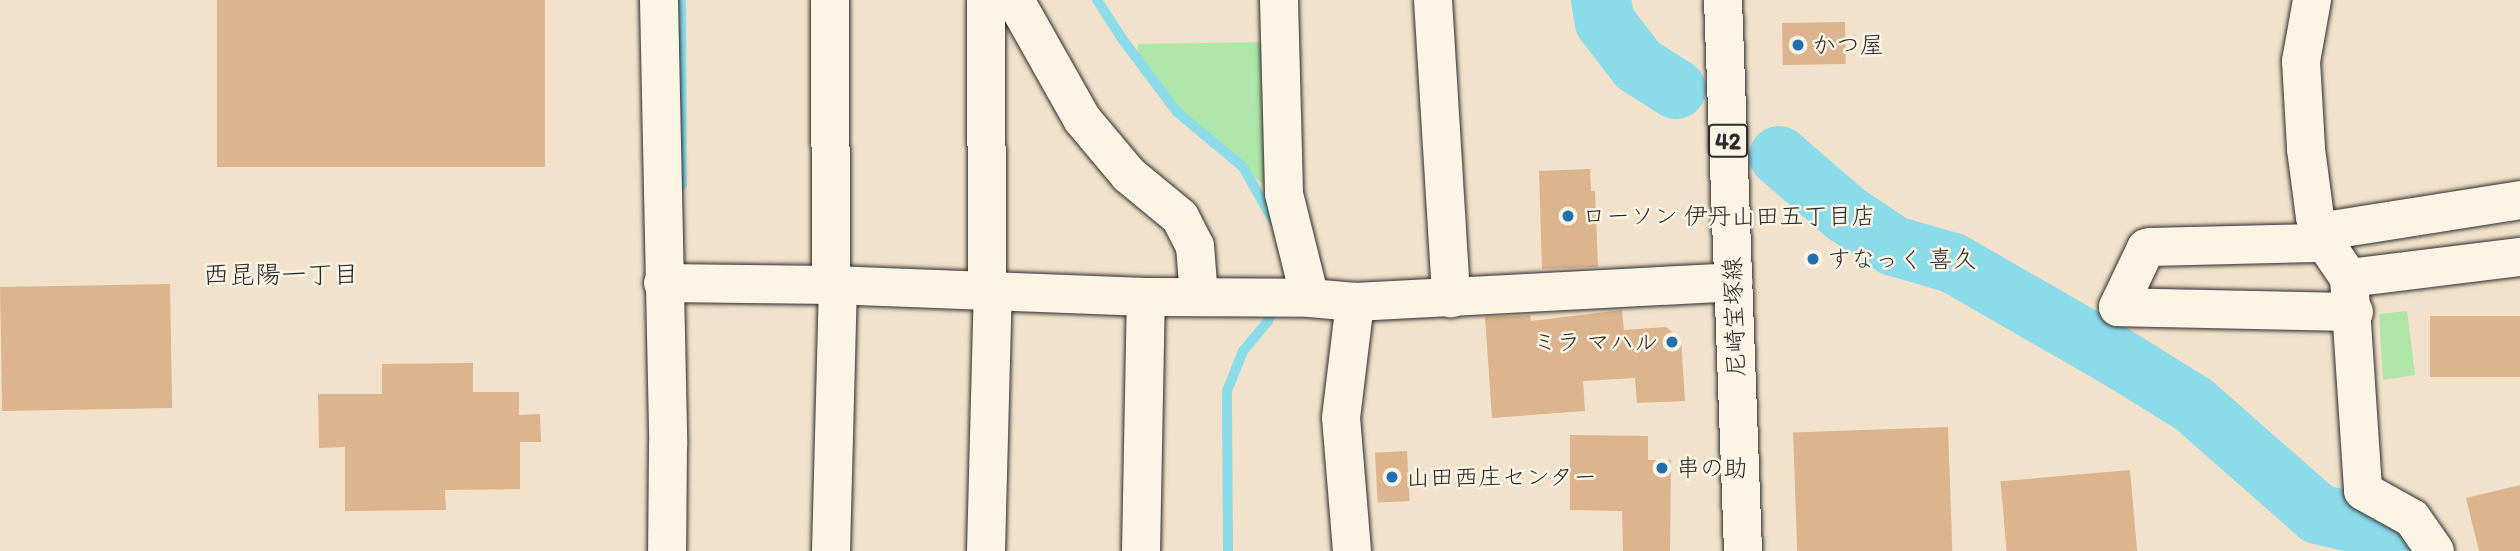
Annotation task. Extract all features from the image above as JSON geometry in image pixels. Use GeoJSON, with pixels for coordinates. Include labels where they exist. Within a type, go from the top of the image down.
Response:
{"type":"FeatureCollection","features":[{"type":"Feature","properties":{"kind":"street"},"geometry":{"type":"LineString","coordinates":[[659,0],[668,445],[667,551]]}},
{"type":"Feature","properties":{"kind":"street"},"geometry":{"type":"LineString","coordinates":[[830,0],[835,285],[831,551]]}},
{"type":"Feature","properties":{"kind":"street"},"geometry":{"type":"LineString","coordinates":[[986,0],[990,292],[986,551]]}},
{"type":"Feature","properties":{"kind":"street"},"geometry":{"type":"LineString","coordinates":[[1015,0],[1082,119],[1129,175],[1180,217],[1195,246],[1199,297]]}},
{"type":"Feature","properties":{"kind":"street"},"geometry":{"type":"LineString","coordinates":[[1279,0],[1288,298]]}},
{"type":"Feature","properties":{"kind":"street"},"geometry":{"type":"LineString","coordinates":[[1433,0],[1451,298]]}},
{"type":"Feature","properties":{"kind":"street","name":"尼崎宝塚線"},"geometry":{"type":"LineString","coordinates":[[1723,0],[1744,551]]}},
{"type":"Feature","properties":{"kind":"street"},"geometry":{"type":"LineString","coordinates":[[2312,0],[2301,61],[2306,149],[2315,217],[2322,227],[2321,237],[2352,295],[2363,492],[2412,518],[2435,551]]}},
{"type":"Feature","properties":{"kind":"street"},"geometry":{"type":"LineString","coordinates":[[2512,223],[2352,295],[2118,307],[2146,248],[2316,243],[2331,230],[2512,223]]}},
{"type":"Feature","properties":{"kind":"street"},"geometry":{"type":"LineString","coordinates":[[663,283],[835,285],[1355,302],[1733,282]]}},
{"type":"Feature","properties":{"kind":"street"},"geometry":{"type":"LineString","coordinates":[[1141,551],[1146,297]]}},
{"type":"Feature","properties":{"kind":"street"},"geometry":{"type":"LineString","coordinates":[[1352,551],[1341,418],[1355,302]]}},
{"type":"Feature","properties":{"kind":"green space"},"geometry":{"type":"Polygon","coordinates":[[[1272,42],[1267,188],[1178,109],[1138,55],[1138,44],[1272,42]]]}},
{"type":"Feature","properties":{"kind":"green space"},"geometry":{"type":"Polygon","coordinates":[[[2407,311],[2415,375],[2383,380],[2379,314],[2407,311]]]}},
{"type":"Feature","properties":{"kind":"building"},"geometry":{"type":"Polygon","coordinates":[[[217,0],[545,0],[545,167],[217,167],[217,0]]]}},
{"type":"Feature","properties":{"kind":"building"},"geometry":{"type":"Polygon","coordinates":[[[1845,22],[1846,64],[1783,65],[1782,23],[1845,22]]]}},
{"type":"Feature","properties":{"kind":"building","name":"ローソン 伊丹山田五丁目店"},"geometry":{"type":"Polygon","coordinates":[[[1590,169],[1591,191],[1595,191],[1598,267],[1542,269],[1539,171],[1590,169]]]}},
{"type":"Feature","properties":{"kind":"building"},"geometry":{"type":"Polygon","coordinates":[[[170,284],[172,408],[2,411],[0,287],[170,284]]]}},
{"type":"Feature","properties":{"kind":"building"},"geometry":{"type":"Polygon","coordinates":[[[1622,310],[1624,330],[1666,327],[1681,339],[1685,401],[1637,403],[1635,378],[1583,381],[1585,411],[1492,418],[1485,317],[1530,315],[1531,321],[1622,310]]]}},
{"type":"Feature","properties":{"kind":"building"},"geometry":{"type":"Polygon","coordinates":[[[2430,316],[2520,316],[2520,377],[2430,377],[2430,316]]]}},
{"type":"Feature","properties":{"kind":"building"},"geometry":{"type":"Polygon","coordinates":[[[473,363],[473,392],[519,392],[519,415],[540,414],[541,442],[520,442],[520,489],[445,490],[446,510],[345,511],[345,447],[319,448],[318,394],[382,394],[382,364],[473,363]]]}},
{"type":"Feature","properties":{"kind":"building"},"geometry":{"type":"Polygon","coordinates":[[[1948,427],[1952,551],[1797,551],[1793,432],[1948,427]]]}},
{"type":"Feature","properties":{"kind":"building"},"geometry":{"type":"Polygon","coordinates":[[[1570,435],[1648,436],[1648,460],[1671,460],[1670,551],[1623,551],[1622,511],[1570,510],[1570,435]]]}},
{"type":"Feature","properties":{"kind":"building","name":"山田西庄センター"},"geometry":{"type":"Polygon","coordinates":[[[1407,451],[1410,501],[1378,503],[1375,453],[1407,451]]]}},
{"type":"Feature","properties":{"kind":"building"},"geometry":{"type":"Polygon","coordinates":[[[2130,470],[2137,551],[2007,551],[2000,481],[2130,470]]]}},
{"type":"Feature","properties":{"kind":"building"},"geometry":{"type":"Polygon","coordinates":[[[2520,485],[2520,551],[2479,551],[2466,498],[2520,485]]]}},
{"type":"Feature","properties":{"kind":"waterway"},"geometry":{"type":"LineString","coordinates":[[681,0],[682,185]]}},
{"type":"Feature","properties":{"kind":"waterway"},"geometry":{"type":"LineString","coordinates":[[1097,0],[1177,112],[1243,167],[1274,222]]}},
{"type":"Feature","properties":{"kind":"waterway"},"geometry":{"type":"LineString","coordinates":[[1601,0],[1605,22],[1638,65],[1676,89]]}},
{"type":"Feature","properties":{"kind":"waterway"},"geometry":{"type":"LineString","coordinates":[[1779,156],[1846,214],[1894,246],[1953,263],[2194,405],[2318,514],[2384,530],[2406,551]]}},
{"type":"Feature","properties":{"kind":"waterway"},"geometry":{"type":"LineString","coordinates":[[1228,551],[1227,391],[1243,351],[1267,322],[1274,308]]}},
{"type":"Feature","properties":{"kind":"place","name":"かつ屋"},"geometry":{"type":"Point","coordinates":[1798,45]}},
{"type":"Feature","properties":{"kind":"place","name":"ローソン 伊丹山田五丁目店"},"geometry":{"type":"Point","coordinates":[1568,216]}},
{"type":"Feature","properties":{"kind":"place","name":"すなっく 喜久"},"geometry":{"type":"Point","coordinates":[1813,259]}},
{"type":"Feature","properties":{"kind":"place","name":"ミラ マハル"},"geometry":{"type":"Point","coordinates":[1672,342]}},
{"type":"Feature","properties":{"kind":"place","name":"串の助"},"geometry":{"type":"Point","coordinates":[1662,468]}},
{"type":"Feature","properties":{"kind":"place","name":"山田西庄センター"},"geometry":{"type":"Point","coordinates":[1392,477]}},
{"type":"Feature","properties":{"kind":"district","name":"西昆陽一丁目"},"geometry":{"type":"Point","coordinates":[281,275]}}]}
